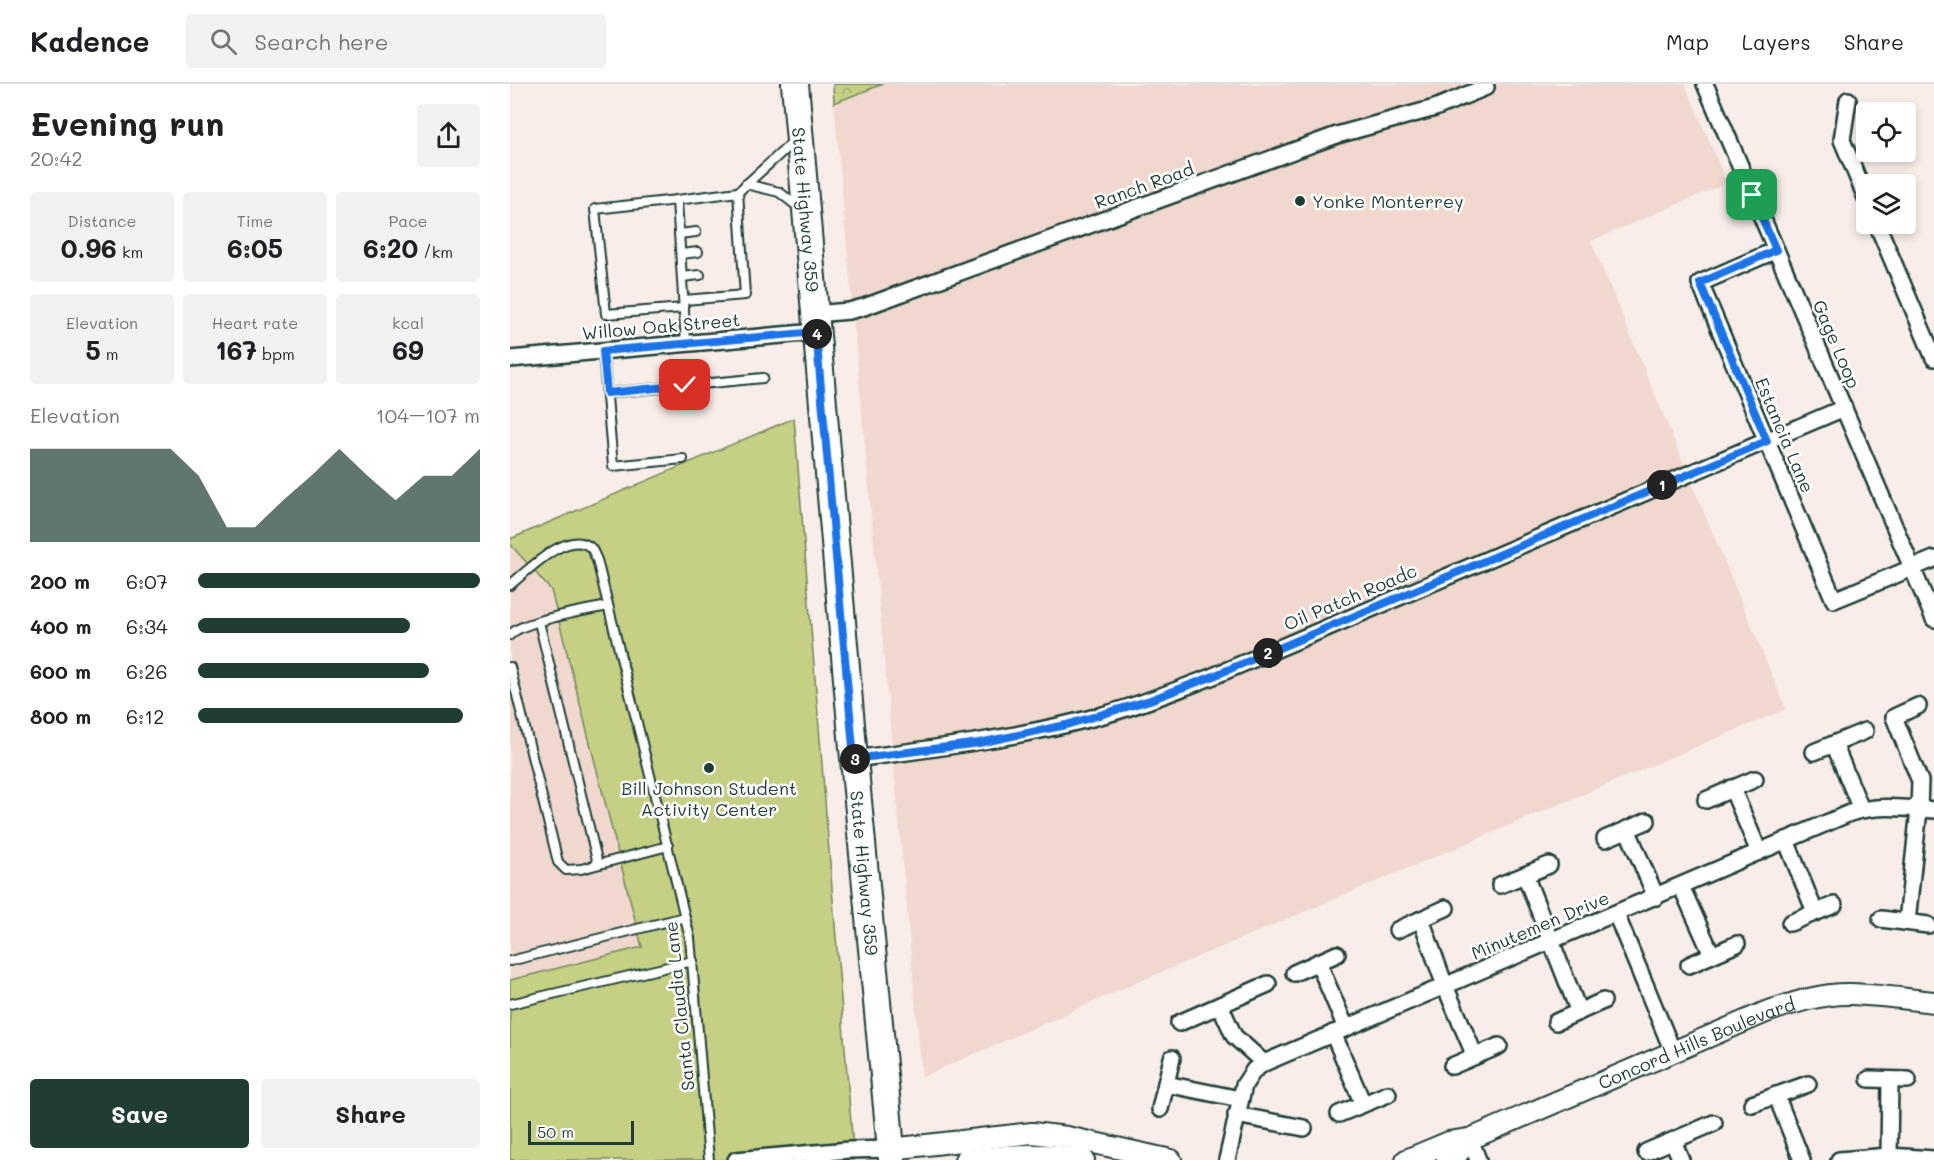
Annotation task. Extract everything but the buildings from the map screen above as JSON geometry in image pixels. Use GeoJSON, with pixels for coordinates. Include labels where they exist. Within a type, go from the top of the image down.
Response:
{"type":"FeatureCollection","features":[{"type":"Feature","properties":{"kind":"main road","name":"State Highway 359"},"geometry":{"type":"LineString","coordinates":[[795,84],[891,1154]]}},
{"type":"Feature","properties":{"kind":"street","name":"Gage Loop"},"geometry":{"type":"LineString","coordinates":[[1705,84],[1934,620]]}},
{"type":"Feature","properties":{"kind":"street","name":"Ranch Road"},"geometry":{"type":"LineString","coordinates":[[816,323],[1337,135],[1435,108],[1486,87]]}},
{"type":"Feature","properties":{"kind":"street"},"geometry":{"type":"LineString","coordinates":[[1848,100],[1842,140],[1856,174]]}},
{"type":"Feature","properties":{"kind":"street"},"geometry":{"type":"LineString","coordinates":[[1881,234],[1934,358]]}},
{"type":"Feature","properties":{"kind":"street","name":"Estancia Lane"},"geometry":{"type":"LineString","coordinates":[[1776,250],[1700,283],[1834,600],[1912,568]]}},
{"type":"Feature","properties":{"kind":"street","name":"Willow Oak Street"},"geometry":{"type":"LineString","coordinates":[[510,359],[686,344],[816,323]]}},
{"type":"Feature","properties":{"kind":"street","name":"Oil Patch Roadc"},"geometry":{"type":"LineString","coordinates":[[854,759],[979,743],[1066,725],[1150,700],[1222,673],[1844,408]]}},
{"type":"Feature","properties":{"kind":"street"},"geometry":{"type":"LineString","coordinates":[[1912,568],[1934,559]]}},
{"type":"Feature","properties":{"kind":"street"},"geometry":{"type":"LineString","coordinates":[[1907,922],[1927,810],[1920,781],[1894,717],[1918,706]]}},
{"type":"Feature","properties":{"kind":"street"},"geometry":{"type":"LineString","coordinates":[[1814,752],[1865,731]]}},
{"type":"Feature","properties":{"kind":"street"},"geometry":{"type":"LineString","coordinates":[[1834,744],[1861,809]]}},
{"type":"Feature","properties":{"kind":"street"},"geometry":{"type":"LineString","coordinates":[[1706,800],[1755,779]]}},
{"type":"Feature","properties":{"kind":"street"},"geometry":{"type":"LineString","coordinates":[[1732,788],[1759,852]]}},
{"type":"Feature","properties":{"kind":"street","name":"Minutemen Drive"},"geometry":{"type":"LineString","coordinates":[[1227,1160],[1240,1099],[1249,1076],[1264,1063],[1861,809],[1887,806],[1927,810]]}},
{"type":"Feature","properties":{"kind":"street"},"geometry":{"type":"LineString","coordinates":[[1605,839],[1647,821]]}},
{"type":"Feature","properties":{"kind":"street"},"geometry":{"type":"LineString","coordinates":[[1627,830],[1656,897]]}},
{"type":"Feature","properties":{"kind":"street"},"geometry":{"type":"LineString","coordinates":[[1786,840],[1815,912]]}},
{"type":"Feature","properties":{"kind":"street"},"geometry":{"type":"LineString","coordinates":[[1500,885],[1549,865]]}},
{"type":"Feature","properties":{"kind":"street"},"geometry":{"type":"LineString","coordinates":[[1525,875],[1579,1012]]}},
{"type":"Feature","properties":{"kind":"street"},"geometry":{"type":"LineString","coordinates":[[1682,886],[1712,955]]}},
{"type":"Feature","properties":{"kind":"street"},"geometry":{"type":"LineString","coordinates":[[1790,923],[1834,905]]}},
{"type":"Feature","properties":{"kind":"street"},"geometry":{"type":"LineString","coordinates":[[1397,930],[1446,908]]}},
{"type":"Feature","properties":{"kind":"street"},"geometry":{"type":"LineString","coordinates":[[1616,914],[1673,1052]]}},
{"type":"Feature","properties":{"kind":"street"},"geometry":{"type":"LineString","coordinates":[[1421,919],[1445,986],[1475,1056]]}},
{"type":"Feature","properties":{"kind":"street"},"geometry":{"type":"LineString","coordinates":[[1881,919],[1928,925]]}},
{"type":"Feature","properties":{"kind":"street"},"geometry":{"type":"LineString","coordinates":[[1689,965],[1737,944]]}},
{"type":"Feature","properties":{"kind":"street"},"geometry":{"type":"LineString","coordinates":[[1294,973],[1337,954]]}},
{"type":"Feature","properties":{"kind":"street"},"geometry":{"type":"LineString","coordinates":[[1318,962],[1363,1104]]}},
{"type":"Feature","properties":{"kind":"street"},"geometry":{"type":"LineString","coordinates":[[1179,1023],[1268,984]]}},
{"type":"Feature","properties":{"kind":"street","name":"Concord Hills Boulevard"},"geometry":{"type":"LineString","coordinates":[[1406,1160],[1449,1142],[1470,1139],[1766,1012],[1797,1002],[1822,996],[1850,994],[1934,1002]]}},
{"type":"Feature","properties":{"kind":"street"},"geometry":{"type":"LineString","coordinates":[[1556,1022],[1603,1001]]}},
{"type":"Feature","properties":{"kind":"street"},"geometry":{"type":"LineString","coordinates":[[1220,1005],[1234,1036],[1264,1063]]}},
{"type":"Feature","properties":{"kind":"street"},"geometry":{"type":"LineString","coordinates":[[1452,1066],[1499,1046]]}},
{"type":"Feature","properties":{"kind":"street"},"geometry":{"type":"LineString","coordinates":[[1160,1109],[1172,1058]]}},
{"type":"Feature","properties":{"kind":"street"},"geometry":{"type":"LineString","coordinates":[[1869,1079],[1908,1080]]}},
{"type":"Feature","properties":{"kind":"street"},"geometry":{"type":"LineString","coordinates":[[1889,1155],[1890,1080]]}},
{"type":"Feature","properties":{"kind":"street"},"geometry":{"type":"LineString","coordinates":[[1166,1084],[1240,1099]]}},
{"type":"Feature","properties":{"kind":"street"},"geometry":{"type":"LineString","coordinates":[[1752,1104],[1808,1084]]}},
{"type":"Feature","properties":{"kind":"street"},"geometry":{"type":"LineString","coordinates":[[1339,1114],[1388,1094]]}},
{"type":"Feature","properties":{"kind":"street"},"geometry":{"type":"LineString","coordinates":[[1776,1095],[1802,1160]]}},
{"type":"Feature","properties":{"kind":"street"},"geometry":{"type":"LineString","coordinates":[[1236,1115],[1304,1128]]}},
{"type":"Feature","properties":{"kind":"street"},"geometry":{"type":"LineString","coordinates":[[1646,1152],[1714,1123]]}},
{"type":"Feature","properties":{"kind":"street"},"geometry":{"type":"LineString","coordinates":[[736,1160],[849,1150],[891,1154],[1016,1134],[1049,1135],[1171,1160]]}},
{"type":"Feature","properties":{"kind":"street"},"geometry":{"type":"LineString","coordinates":[[1048,1157],[1049,1135]]}},
{"type":"Feature","properties":{"kind":"street"},"geometry":{"type":"LineString","coordinates":[[1470,1139],[1478,1160]]}},
{"type":"Feature","properties":{"kind":"street","name":"Concord Hills Boulevard"},"geometry":{"type":"LineString","coordinates":[[1448,1160],[1456,1156],[1470,1139]]}},
{"type":"Feature","properties":{"kind":"street"},"geometry":{"type":"LineString","coordinates":[[1673,1140],[1681,1160]]}},
{"type":"Feature","properties":{"kind":"street"},"geometry":{"type":"LineString","coordinates":[[965,1160],[1025,1154],[1084,1160]]}},
{"type":"Feature","properties":{"kind":"street"},"geometry":{"type":"LineString","coordinates":[[1839,1160],[1889,1155],[1934,1159]]}},
{"type":"Feature","properties":{"kind":"lane"},"geometry":{"type":"LineString","coordinates":[[738,192],[745,295],[606,314],[595,209],[738,192],[799,135]]}},
{"type":"Feature","properties":{"kind":"lane"},"geometry":{"type":"LineString","coordinates":[[746,183],[779,192],[806,213]]}},
{"type":"Feature","properties":{"kind":"lane"},"geometry":{"type":"LineString","coordinates":[[677,200],[686,344]]}},
{"type":"Feature","properties":{"kind":"lane"},"geometry":{"type":"LineString","coordinates":[[730,227],[740,226]]}},
{"type":"Feature","properties":{"kind":"lane"},"geometry":{"type":"LineString","coordinates":[[679,234],[696,232]]}},
{"type":"Feature","properties":{"kind":"lane"},"geometry":{"type":"LineString","coordinates":[[732,248],[742,247]]}},
{"type":"Feature","properties":{"kind":"lane"},"geometry":{"type":"LineString","coordinates":[[681,254],[698,252]]}},
{"type":"Feature","properties":{"kind":"lane"},"geometry":{"type":"LineString","coordinates":[[734,271],[743,270]]}},
{"type":"Feature","properties":{"kind":"lane"},"geometry":{"type":"LineString","coordinates":[[682,277],[700,275]]}},
{"type":"Feature","properties":{"kind":"lane"},"geometry":{"type":"LineString","coordinates":[[603,351],[613,466],[683,459]]}},
{"type":"Feature","properties":{"kind":"lane"},"geometry":{"type":"LineString","coordinates":[[607,393],[763,378]]}},
{"type":"Feature","properties":{"kind":"lane","name":"Santa Claudia Lane"},"geometry":{"type":"LineString","coordinates":[[510,585],[557,548],[567,543],[582,543],[591,548],[597,560],[685,917],[693,961],[709,1160]]}},
{"type":"Feature","properties":{"kind":"lane"},"geometry":{"type":"LineString","coordinates":[[510,635],[514,630],[539,622],[608,606]]}},
{"type":"Feature","properties":{"kind":"lane"},"geometry":{"type":"LineString","coordinates":[[539,622],[598,864]]}},
{"type":"Feature","properties":{"kind":"lane"},"geometry":{"type":"LineString","coordinates":[[510,668],[558,862],[566,870],[668,846]]}},
{"type":"Feature","properties":{"kind":"lane"},"geometry":{"type":"LineString","coordinates":[[510,961],[685,917]]}},
{"type":"Feature","properties":{"kind":"lane"},"geometry":{"type":"LineString","coordinates":[[510,1004],[693,961]]}},
{"type":"Feature","properties":{"kind":"shaded area"},"geometry":{"type":"Polygon","coordinates":[[[883,84],[1685,84],[1727,183],[1591,241],[1786,709],[1138,982],[922,1077],[834,103],[883,84]]]}},
{"type":"Feature","properties":{"kind":"shaded area"},"geometry":{"type":"Polygon","coordinates":[[[510,544],[551,590],[642,947],[510,980],[510,544]]]}},
{"type":"Feature","properties":{"kind":"green space"},"geometry":{"type":"Polygon","coordinates":[[[833,84],[883,84],[834,103],[833,84]]]}},
{"type":"Feature","properties":{"kind":"green space","name":"Bill Johnson Student Activity Center"},"geometry":{"type":"Polygon","coordinates":[[[794,418],[854,1160],[510,1160],[510,980],[642,947],[551,590],[510,544],[510,539],[794,418]]]}},
{"type":"Feature","properties":{"kind":"place","name":"Yonke Monterrey"},"geometry":{"type":"Point","coordinates":[1300,201]}},
{"type":"Feature","properties":{"kind":"place","name":"Bill Johnson Student Activity Center"},"geometry":{"type":"Point","coordinates":[709,768]}},
{"type":"Feature","properties":{"kind":"route"},"geometry":{"type":"LineString","coordinates":[[685,385],[607,393],[603,351],[816,332],[854,759],[979,743],[1109,714],[1211,677],[1767,441],[1700,283],[1776,250],[1752,195]]}}]}
